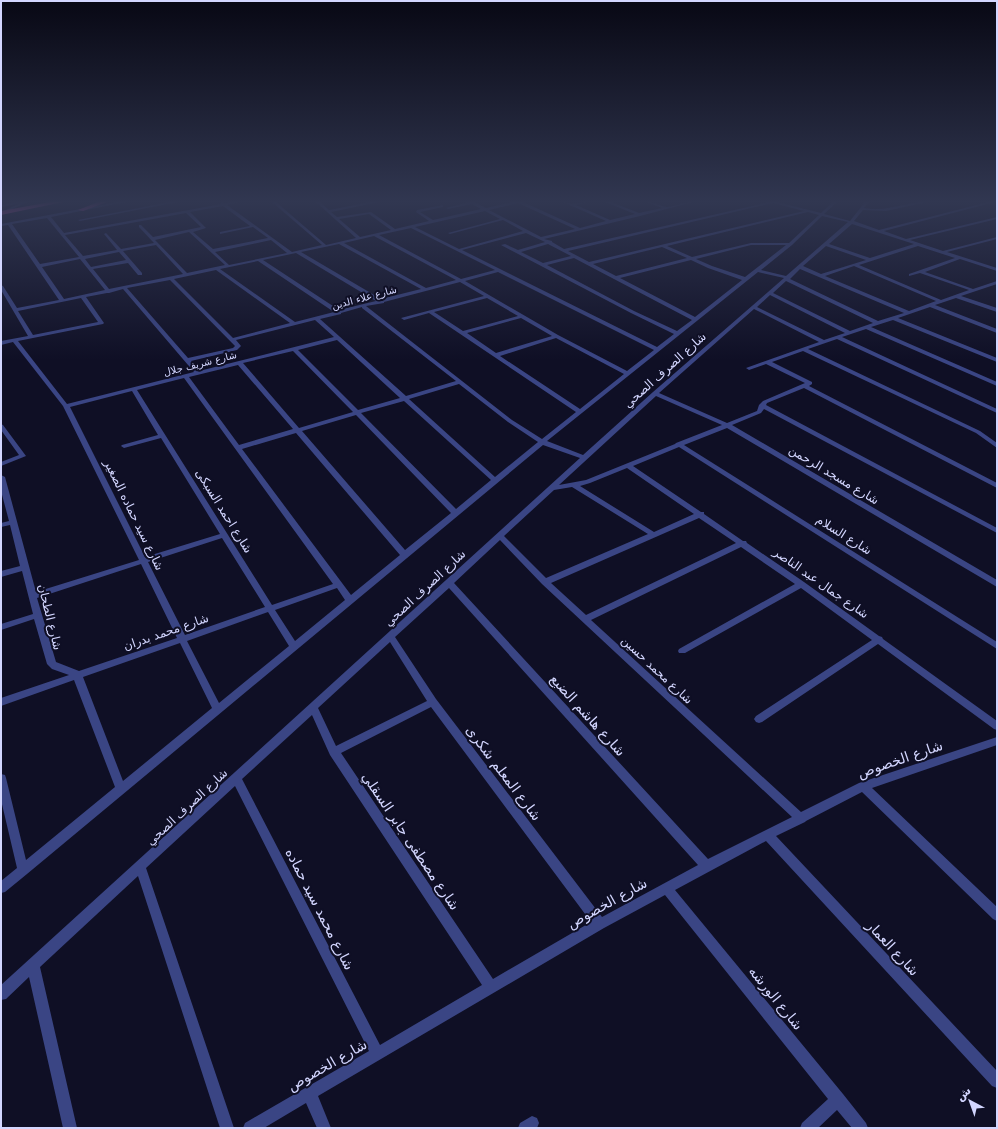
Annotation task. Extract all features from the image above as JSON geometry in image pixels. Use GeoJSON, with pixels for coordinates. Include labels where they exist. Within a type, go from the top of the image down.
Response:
{"type":"FeatureCollection","features":[{"type":"Feature","properties":{"kind":"street"},"geometry":{"type":"LineString","coordinates":[[30,255],[63,301]]}},
{"type":"Feature","properties":{"kind":"street"},"geometry":{"type":"LineString","coordinates":[[79,255],[109,292]]}},
{"type":"Feature","properties":{"kind":"street"},"geometry":{"type":"LineString","coordinates":[[38,266],[100,255]]}},
{"type":"Feature","properties":{"kind":"street"},"geometry":{"type":"LineString","coordinates":[[123,255],[140,274]]}},
{"type":"Feature","properties":{"kind":"street"},"geometry":{"type":"LineString","coordinates":[[166,255],[186,275]]}},
{"type":"Feature","properties":{"kind":"street"},"geometry":{"type":"LineString","coordinates":[[215,255],[228,266]]}},
{"type":"Feature","properties":{"kind":"street"},"geometry":{"type":"LineString","coordinates":[[16,310],[109,292],[283,255]]}},
{"type":"Feature","properties":{"kind":"street"},"geometry":{"type":"LineString","coordinates":[[302,255],[382,302]]}},
{"type":"Feature","properties":{"kind":"street"},"geometry":{"type":"LineString","coordinates":[[361,255],[426,290]]}},
{"type":"Feature","properties":{"kind":"street"},"geometry":{"type":"LineString","coordinates":[[412,255],[462,281],[556,336],[626,373]]}},
{"type":"Feature","properties":{"kind":"street"},"geometry":{"type":"LineString","coordinates":[[469,255],[657,349]]}},
{"type":"Feature","properties":{"kind":"street"},"geometry":{"type":"LineString","coordinates":[[523,255],[544,264],[617,305],[676,334]]}},
{"type":"Feature","properties":{"kind":"street"},"geometry":{"type":"LineString","coordinates":[[590,263],[626,255]]}},
{"type":"Feature","properties":{"kind":"street"},"geometry":{"type":"LineString","coordinates":[[682,255],[718,270],[745,279]]}},
{"type":"Feature","properties":{"kind":"street"},"geometry":{"type":"LineString","coordinates":[[617,277],[708,255]]}},
{"type":"Feature","properties":{"kind":"street","name":"شارع الصرف الصحي"},"geometry":{"type":"LineString","coordinates":[[1,888],[455,512],[626,373],[776,255]]}},
{"type":"Feature","properties":{"kind":"street","name":"شارع الصرف الصحي"},"geometry":{"type":"LineString","coordinates":[[1,994],[655,393],[814,255]]}},
{"type":"Feature","properties":{"kind":"street"},"geometry":{"type":"LineString","coordinates":[[856,255],[871,260]]}},
{"type":"Feature","properties":{"kind":"street"},"geometry":{"type":"LineString","coordinates":[[819,276],[887,255]]}},
{"type":"Feature","properties":{"kind":"street"},"geometry":{"type":"LineString","coordinates":[[950,255],[997,270]]}},
{"type":"Feature","properties":{"kind":"street"},"geometry":{"type":"LineString","coordinates":[[544,264],[576,256],[695,319]]}},
{"type":"Feature","properties":{"kind":"street"},"geometry":{"type":"LineString","coordinates":[[911,275],[959,258]]}},
{"type":"Feature","properties":{"kind":"street"},"geometry":{"type":"LineString","coordinates":[[259,260],[339,313]]}},
{"type":"Feature","properties":{"kind":"street"},"geometry":{"type":"LineString","coordinates":[[90,268],[129,261]]}},
{"type":"Feature","properties":{"kind":"street"},"geometry":{"type":"LineString","coordinates":[[984,266],[997,262]]}},
{"type":"Feature","properties":{"kind":"street"},"geometry":{"type":"LineString","coordinates":[[855,265],[940,301]]}},
{"type":"Feature","properties":{"kind":"street"},"geometry":{"type":"LineString","coordinates":[[800,267],[909,312]]}},
{"type":"Feature","properties":{"kind":"street"},"geometry":{"type":"LineString","coordinates":[[217,269],[295,324]]}},
{"type":"Feature","properties":{"kind":"street","name":"شارع علاء الدين"},"geometry":{"type":"LineString","coordinates":[[231,340],[317,319],[500,270]]}},
{"type":"Feature","properties":{"kind":"street"},"geometry":{"type":"LineString","coordinates":[[756,270],[787,279],[877,323]]}},
{"type":"Feature","properties":{"kind":"street"},"geometry":{"type":"LineString","coordinates":[[921,272],[973,290]]}},
{"type":"Feature","properties":{"kind":"street"},"geometry":{"type":"LineString","coordinates":[[171,278],[238,346],[236,348],[187,360]]}},
{"type":"Feature","properties":{"kind":"street"},"geometry":{"type":"LineString","coordinates":[[749,368],[997,282]]}},
{"type":"Feature","properties":{"kind":"street"},"geometry":{"type":"LineString","coordinates":[[1,286],[31,337]]}},
{"type":"Feature","properties":{"kind":"street"},"geometry":{"type":"LineString","coordinates":[[124,288],[198,373]]}},
{"type":"Feature","properties":{"kind":"street"},"geometry":{"type":"LineString","coordinates":[[770,293],[850,333]]}},
{"type":"Feature","properties":{"kind":"street"},"geometry":{"type":"LineString","coordinates":[[404,318],[488,296]]}},
{"type":"Feature","properties":{"kind":"street"},"geometry":{"type":"LineString","coordinates":[[956,296],[996,314]]}},
{"type":"Feature","properties":{"kind":"street"},"geometry":{"type":"LineString","coordinates":[[1,343],[101,323],[83,297]]}},
{"type":"Feature","properties":{"kind":"street"},"geometry":{"type":"LineString","coordinates":[[929,305],[997,331]]}},
{"type":"Feature","properties":{"kind":"street"},"geometry":{"type":"LineString","coordinates":[[364,306],[510,421],[542,442],[585,458]]}},
{"type":"Feature","properties":{"kind":"street"},"geometry":{"type":"LineString","coordinates":[[754,307],[823,342]]}},
{"type":"Feature","properties":{"kind":"street"},"geometry":{"type":"LineString","coordinates":[[430,311],[579,411]]}},
{"type":"Feature","properties":{"kind":"street"},"geometry":{"type":"LineString","coordinates":[[462,333],[522,316]]}},
{"type":"Feature","properties":{"kind":"street"},"geometry":{"type":"LineString","coordinates":[[893,318],[997,360]]}},
{"type":"Feature","properties":{"kind":"street"},"geometry":{"type":"LineString","coordinates":[[317,319],[495,480]]}},
{"type":"Feature","properties":{"kind":"street"},"geometry":{"type":"LineString","coordinates":[[866,328],[997,384]]}},
{"type":"Feature","properties":{"kind":"street"},"geometry":{"type":"LineString","coordinates":[[496,355],[556,336]]}},
{"type":"Feature","properties":{"kind":"street"},"geometry":{"type":"LineString","coordinates":[[838,337],[997,411]]}},
{"type":"Feature","properties":{"kind":"street","name":"شارع شريف جلال"},"geometry":{"type":"LineString","coordinates":[[66,406],[338,338]]}},
{"type":"Feature","properties":{"kind":"street","name":"شارع سيد حماده الصغير"},"geometry":{"type":"LineString","coordinates":[[14,340],[66,406],[216,709]]}},
{"type":"Feature","properties":{"kind":"street"},"geometry":{"type":"LineString","coordinates":[[803,349],[978,432],[997,446]]}},
{"type":"Feature","properties":{"kind":"street"},"geometry":{"type":"LineString","coordinates":[[294,350],[455,512]]}},
{"type":"Feature","properties":{"kind":"street"},"geometry":{"type":"LineString","coordinates":[[551,489],[588,482],[759,412],[765,402],[810,382],[767,362]]}},
{"type":"Feature","properties":{"kind":"street"},"geometry":{"type":"LineString","coordinates":[[240,363],[404,554]]}},
{"type":"Feature","properties":{"kind":"street"},"geometry":{"type":"LineString","coordinates":[[186,376],[237,448],[349,599]]}},
{"type":"Feature","properties":{"kind":"street"},"geometry":{"type":"LineString","coordinates":[[237,448],[460,382]]}},
{"type":"Feature","properties":{"kind":"street"},"geometry":{"type":"LineString","coordinates":[[803,385],[997,486]]}},
{"type":"Feature","properties":{"kind":"street","name":"شارع احمد السبكى"},"geometry":{"type":"LineString","coordinates":[[133,389],[294,645]]}},
{"type":"Feature","properties":{"kind":"street","name":"شارع مسجد الرحمن"},"geometry":{"type":"LineString","coordinates":[[655,393],[727,425],[997,584]]}},
{"type":"Feature","properties":{"kind":"street"},"geometry":{"type":"LineString","coordinates":[[762,405],[997,530]]}},
{"type":"Feature","properties":{"kind":"street"},"geometry":{"type":"LineString","coordinates":[[1,426],[23,456],[1,464]]}},
{"type":"Feature","properties":{"kind":"street"},"geometry":{"type":"LineString","coordinates":[[124,446],[162,436]]}},
{"type":"Feature","properties":{"kind":"street","name":"شارع السلام"},"geometry":{"type":"LineString","coordinates":[[678,444],[997,646]]}},
{"type":"Feature","properties":{"kind":"street","name":"شارع جمال عبد الناصر"},"geometry":{"type":"LineString","coordinates":[[628,465],[743,543],[879,639],[997,726]]}},
{"type":"Feature","properties":{"kind":"street","name":"شارع الطحان"},"geometry":{"type":"LineString","coordinates":[[1,479],[50,662],[56,668],[68,670],[77,675]]}},
{"type":"Feature","properties":{"kind":"street"},"geometry":{"type":"LineString","coordinates":[[574,485],[654,535]]}},
{"type":"Feature","properties":{"kind":"street"},"geometry":{"type":"LineString","coordinates":[[545,582],[701,514]]}},
{"type":"Feature","properties":{"kind":"street"},"geometry":{"type":"LineString","coordinates":[[1,525],[13,522]]}},
{"type":"Feature","properties":{"kind":"street"},"geometry":{"type":"LineString","coordinates":[[33,596],[224,535]]}},
{"type":"Feature","properties":{"kind":"street","name":"شارع محمد حسين"},"geometry":{"type":"LineString","coordinates":[[500,536],[545,582],[800,818]]}},
{"type":"Feature","properties":{"kind":"street"},"geometry":{"type":"LineString","coordinates":[[585,619],[743,543]]}},
{"type":"Feature","properties":{"kind":"street"},"geometry":{"type":"LineString","coordinates":[[1,574],[25,567]]}},
{"type":"Feature","properties":{"kind":"street","name":"شارع هاشم الضبع"},"geometry":{"type":"LineString","coordinates":[[449,583],[707,866]]}},
{"type":"Feature","properties":{"kind":"street"},"geometry":{"type":"LineString","coordinates":[[682,651],[801,584]]}},
{"type":"Feature","properties":{"kind":"street","name":"شارع محمد بدران"},"geometry":{"type":"LineString","coordinates":[[1,702],[338,585]]}},
{"type":"Feature","properties":{"kind":"street"},"geometry":{"type":"LineString","coordinates":[[1,627],[38,615]]}},
{"type":"Feature","properties":{"kind":"street","name":"شارع المعلم شكرى"},"geometry":{"type":"LineString","coordinates":[[390,636],[433,702],[600,924]]}},
{"type":"Feature","properties":{"kind":"street"},"geometry":{"type":"LineString","coordinates":[[759,719],[879,639]]}},
{"type":"Feature","properties":{"kind":"street"},"geometry":{"type":"LineString","coordinates":[[77,675],[121,789]]}},
{"type":"Feature","properties":{"kind":"street"},"geometry":{"type":"LineString","coordinates":[[334,752],[433,702]]}},
{"type":"Feature","properties":{"kind":"street","name":"شارع مصطفى جابر السقلي"},"geometry":{"type":"LineString","coordinates":[[313,707],[334,752],[491,987]]}},
{"type":"Feature","properties":{"kind":"street","name":"شارع الخصوص"},"geometry":{"type":"LineString","coordinates":[[250,1128],[600,924],[707,866],[863,786],[997,741]]}},
{"type":"Feature","properties":{"kind":"street"},"geometry":{"type":"LineString","coordinates":[[1,778],[23,870]]}},
{"type":"Feature","properties":{"kind":"street","name":"شارع محمد سيد حماده"},"geometry":{"type":"LineString","coordinates":[[236,778],[377,1054]]}},
{"type":"Feature","properties":{"kind":"street"},"geometry":{"type":"LineString","coordinates":[[863,786],[997,915]]}},
{"type":"Feature","properties":{"kind":"street","name":"شارع العمار"},"geometry":{"type":"LineString","coordinates":[[768,835],[997,1081]]}},
{"type":"Feature","properties":{"kind":"street"},"geometry":{"type":"LineString","coordinates":[[140,866],[227,1128]]}},
{"type":"Feature","properties":{"kind":"street","name":"شارع الورشه"},"geometry":{"type":"LineString","coordinates":[[666,888],[861,1128]]}},
{"type":"Feature","properties":{"kind":"street"},"geometry":{"type":"LineString","coordinates":[[33,965],[70,1128]]}},
{"type":"Feature","properties":{"kind":"street"},"geometry":{"type":"LineString","coordinates":[[309,1093],[324,1128]]}},
{"type":"Feature","properties":{"kind":"street"},"geometry":{"type":"LineString","coordinates":[[807,1128],[838,1099]]}}]}
